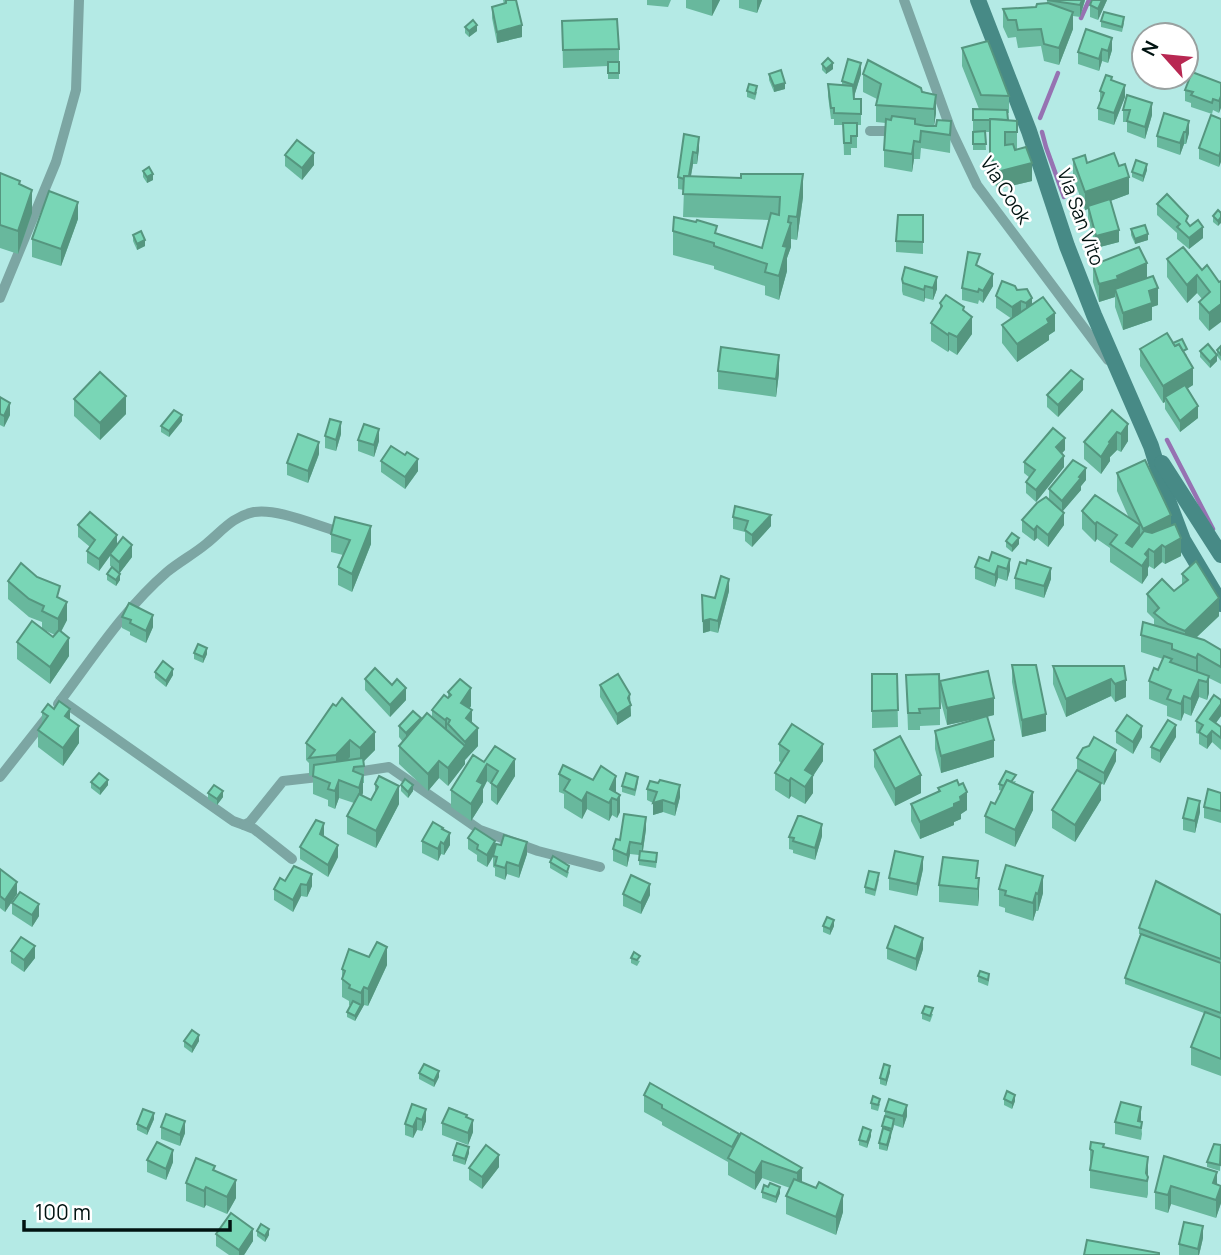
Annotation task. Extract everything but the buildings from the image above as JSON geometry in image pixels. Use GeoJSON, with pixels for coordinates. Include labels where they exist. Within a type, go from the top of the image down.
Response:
{"type":"FeatureCollection","features":[{"type":"Feature","properties":{"kind":"street"},"geometry":{"type":"LineString","coordinates":[[0,299],[56,162],[76,90],[79,0]]}},
{"type":"Feature","properties":{"kind":"street","name":"Via Cook"},"geometry":{"type":"LineString","coordinates":[[904,0],[946,130],[977,185],[1120,376]]}},
{"type":"Feature","properties":{"kind":"street","name":"Via San Vito"},"geometry":{"type":"LineString","coordinates":[[978,0],[1068,246],[1151,446],[1183,540],[1221,604]]}},
{"type":"Feature","properties":{"kind":"street"},"geometry":{"type":"LineString","coordinates":[[870,131],[907,132]]}},
{"type":"Feature","properties":{"kind":"street","name":"Via San Vito"},"geometry":{"type":"LineString","coordinates":[[1151,446],[1221,555]]}},
{"type":"Feature","properties":{"kind":"street"},"geometry":{"type":"LineString","coordinates":[[0,777],[107,638],[144,595],[168,571],[206,544],[225,525],[255,512],[278,514],[337,531]]}},
{"type":"Feature","properties":{"kind":"street"},"geometry":{"type":"LineString","coordinates":[[61,700],[233,821],[254,829],[292,859]]}},
{"type":"Feature","properties":{"kind":"street"},"geometry":{"type":"LineString","coordinates":[[244,825],[250,822],[283,781],[389,767],[480,830],[538,851],[600,867]]}},
{"type":"Feature","properties":{"kind":"waterway"},"geometry":{"type":"LineString","coordinates":[[1081,18],[1089,0]]}},
{"type":"Feature","properties":{"kind":"waterway"},"geometry":{"type":"LineString","coordinates":[[1040,118],[1058,73]]}},
{"type":"Feature","properties":{"kind":"waterway"},"geometry":{"type":"LineString","coordinates":[[1042,132],[1064,197]]}},
{"type":"Feature","properties":{"kind":"waterway"},"geometry":{"type":"LineString","coordinates":[[1167,440],[1213,529]]}}]}
